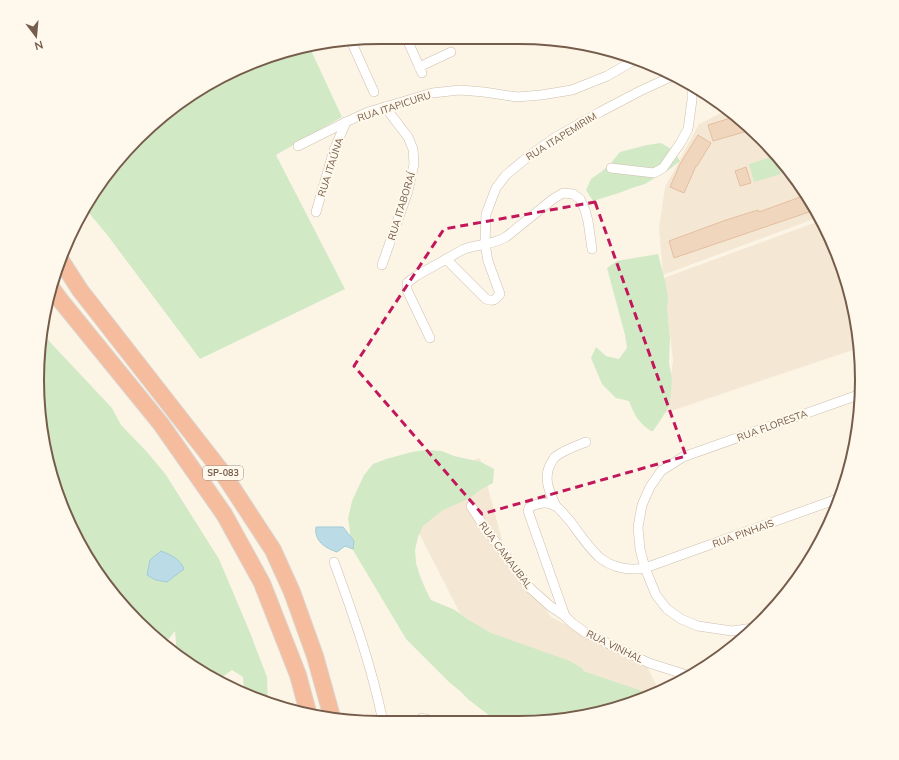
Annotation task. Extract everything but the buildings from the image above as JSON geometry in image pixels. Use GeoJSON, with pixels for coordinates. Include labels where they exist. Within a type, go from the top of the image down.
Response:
{"type":"FeatureCollection","features":[{"type":"Feature","properties":{"kind":"highway","name":"SP-083"},"geometry":{"type":"LineString","coordinates":[[64,266],[80,290],[222,472],[273,550],[292,592],[312,649],[331,712]]}},
{"type":"Feature","properties":{"kind":"highway","name":"SP-083"},"geometry":{"type":"LineString","coordinates":[[55,293],[161,424],[224,514],[262,583],[298,676],[307,708]]}},
{"type":"Feature","properties":{"kind":"street"},"geometry":{"type":"LineString","coordinates":[[409,44],[421,70],[451,52]]}},
{"type":"Feature","properties":{"kind":"street"},"geometry":{"type":"LineString","coordinates":[[352,46],[374,92]]}},
{"type":"Feature","properties":{"kind":"street","name":"RUA ITAPICURU"},"geometry":{"type":"LineString","coordinates":[[298,146],[368,112],[432,93],[460,90],[517,97],[541,95],[572,90],[607,76],[630,63]]}},
{"type":"Feature","properties":{"kind":"street","name":"RUA ITAPEMIRIM"},"geometry":{"type":"LineString","coordinates":[[446,259],[486,299],[492,301],[496,300],[500,294],[488,261],[485,244],[486,214],[496,188],[506,175],[530,154],[556,137],[600,112],[667,79]]}},
{"type":"Feature","properties":{"kind":"street"},"geometry":{"type":"LineString","coordinates":[[611,168],[654,173],[663,168],[688,129],[692,92]]}},
{"type":"Feature","properties":{"kind":"street","name":"RUA ITABORAÍ"},"geometry":{"type":"LineString","coordinates":[[382,265],[408,191],[414,164],[413,149],[408,137],[385,107]]}},
{"type":"Feature","properties":{"kind":"street","name":"RUA ITAÚNA"},"geometry":{"type":"LineString","coordinates":[[316,212],[334,150],[346,122]]}},
{"type":"Feature","properties":{"kind":"street"},"geometry":{"type":"LineString","coordinates":[[430,338],[407,290],[407,283],[416,276],[464,249],[472,246],[497,242],[506,237],[553,199],[563,193],[573,194],[580,199],[588,221],[592,249]]}},
{"type":"Feature","properties":{"kind":"street","name":"RUA FLORESTA"},"geometry":{"type":"LineString","coordinates":[[745,629],[732,631],[698,626],[681,619],[667,609],[656,595],[640,549],[638,527],[642,505],[650,487],[662,472],[683,457],[854,396]]}},
{"type":"Feature","properties":{"kind":"street"},"geometry":{"type":"LineString","coordinates":[[556,506],[546,481],[549,467],[554,458],[564,451],[586,442]]}},
{"type":"Feature","properties":{"kind":"street","name":"RUA PINHAIS"},"geometry":{"type":"LineString","coordinates":[[556,506],[600,558],[611,564],[636,570],[646,568],[832,501]]}},
{"type":"Feature","properties":{"kind":"street"},"geometry":{"type":"LineString","coordinates":[[556,506],[548,503],[532,506],[528,511],[565,616]]}},
{"type":"Feature","properties":{"kind":"street","name":"RUA CAMAUBAL"},"geometry":{"type":"LineString","coordinates":[[471,506],[485,528],[530,588],[550,606],[565,616]]}},
{"type":"Feature","properties":{"kind":"street"},"geometry":{"type":"LineString","coordinates":[[334,562],[371,670],[382,716]]}},
{"type":"Feature","properties":{"kind":"street","name":"RUA VINHAL"},"geometry":{"type":"LineString","coordinates":[[565,616],[586,633],[649,663],[682,674]]}},
{"type":"Feature","properties":{"kind":"highlighted area"},"geometry":{"type":"Polygon","coordinates":[[[595,202],[686,456],[482,514],[354,366],[444,229],[595,202]]]}},
{"type":"Feature","properties":{"kind":"shaded area"},"geometry":{"type":"Polygon","coordinates":[[[723,112],[741,127],[772,158],[786,175],[814,219],[663,275],[659,228],[665,187],[699,124],[723,112]]]}},
{"type":"Feature","properties":{"kind":"shaded area"},"geometry":{"type":"Polygon","coordinates":[[[815,222],[829,251],[844,293],[849,314],[853,350],[665,413],[673,361],[668,318],[661,279],[815,222]]]}},
{"type":"Feature","properties":{"kind":"shaded area"},"geometry":{"type":"Polygon","coordinates":[[[480,458],[504,547],[551,617],[646,665],[657,686],[606,705],[573,712],[497,686],[394,484],[480,458]]]}},
{"type":"Feature","properties":{"kind":"green space"},"geometry":{"type":"Polygon","coordinates":[[[311,51],[342,117],[276,155],[345,289],[200,359],[89,213],[113,175],[142,142],[158,127],[193,101],[231,79],[272,62],[311,51]]]}},
{"type":"Feature","properties":{"kind":"green space"},"geometry":{"type":"Polygon","coordinates":[[[661,143],[673,150],[680,161],[645,184],[593,201],[586,190],[591,179],[611,163],[620,152],[661,143]]]}},
{"type":"Feature","properties":{"kind":"green space"},"geometry":{"type":"Polygon","coordinates":[[[771,157],[778,165],[781,174],[754,182],[749,164],[771,157]]]}},
{"type":"Feature","properties":{"kind":"green space"},"geometry":{"type":"Polygon","coordinates":[[[658,254],[668,297],[667,309],[670,337],[669,363],[672,379],[669,406],[653,431],[651,431],[637,418],[629,401],[616,398],[602,384],[591,358],[596,347],[606,356],[619,359],[627,348],[625,335],[607,268],[617,261],[658,254]]]}},
{"type":"Feature","properties":{"kind":"green space"},"geometry":{"type":"Polygon","coordinates":[[[47,338],[112,408],[121,425],[148,453],[166,475],[219,559],[267,677],[268,696],[244,687],[243,677],[232,670],[223,677],[176,648],[175,631],[167,641],[127,602],[113,585],[89,548],[70,509],[55,467],[47,424],[44,380],[47,338]]]}},
{"type":"Feature","properties":{"kind":"green space"},"geometry":{"type":"Polygon","coordinates":[[[426,450],[442,451],[454,456],[481,462],[494,469],[493,483],[480,490],[470,498],[443,510],[423,526],[418,537],[415,550],[416,563],[431,600],[455,610],[491,633],[570,661],[583,669],[583,671],[644,692],[606,705],[585,710],[541,715],[490,716],[449,682],[406,639],[350,545],[348,519],[352,501],[364,475],[373,464],[412,452],[426,450]]]}},
{"type":"Feature","properties":{"kind":"water"},"geometry":{"type":"Polygon","coordinates":[[[316,527],[343,527],[354,541],[353,549],[345,546],[337,552],[328,548],[319,540],[316,527]]]}},
{"type":"Feature","properties":{"kind":"water"},"geometry":{"type":"Polygon","coordinates":[[[161,551],[178,560],[184,569],[167,582],[156,580],[147,575],[150,560],[161,551]]]}}]}
